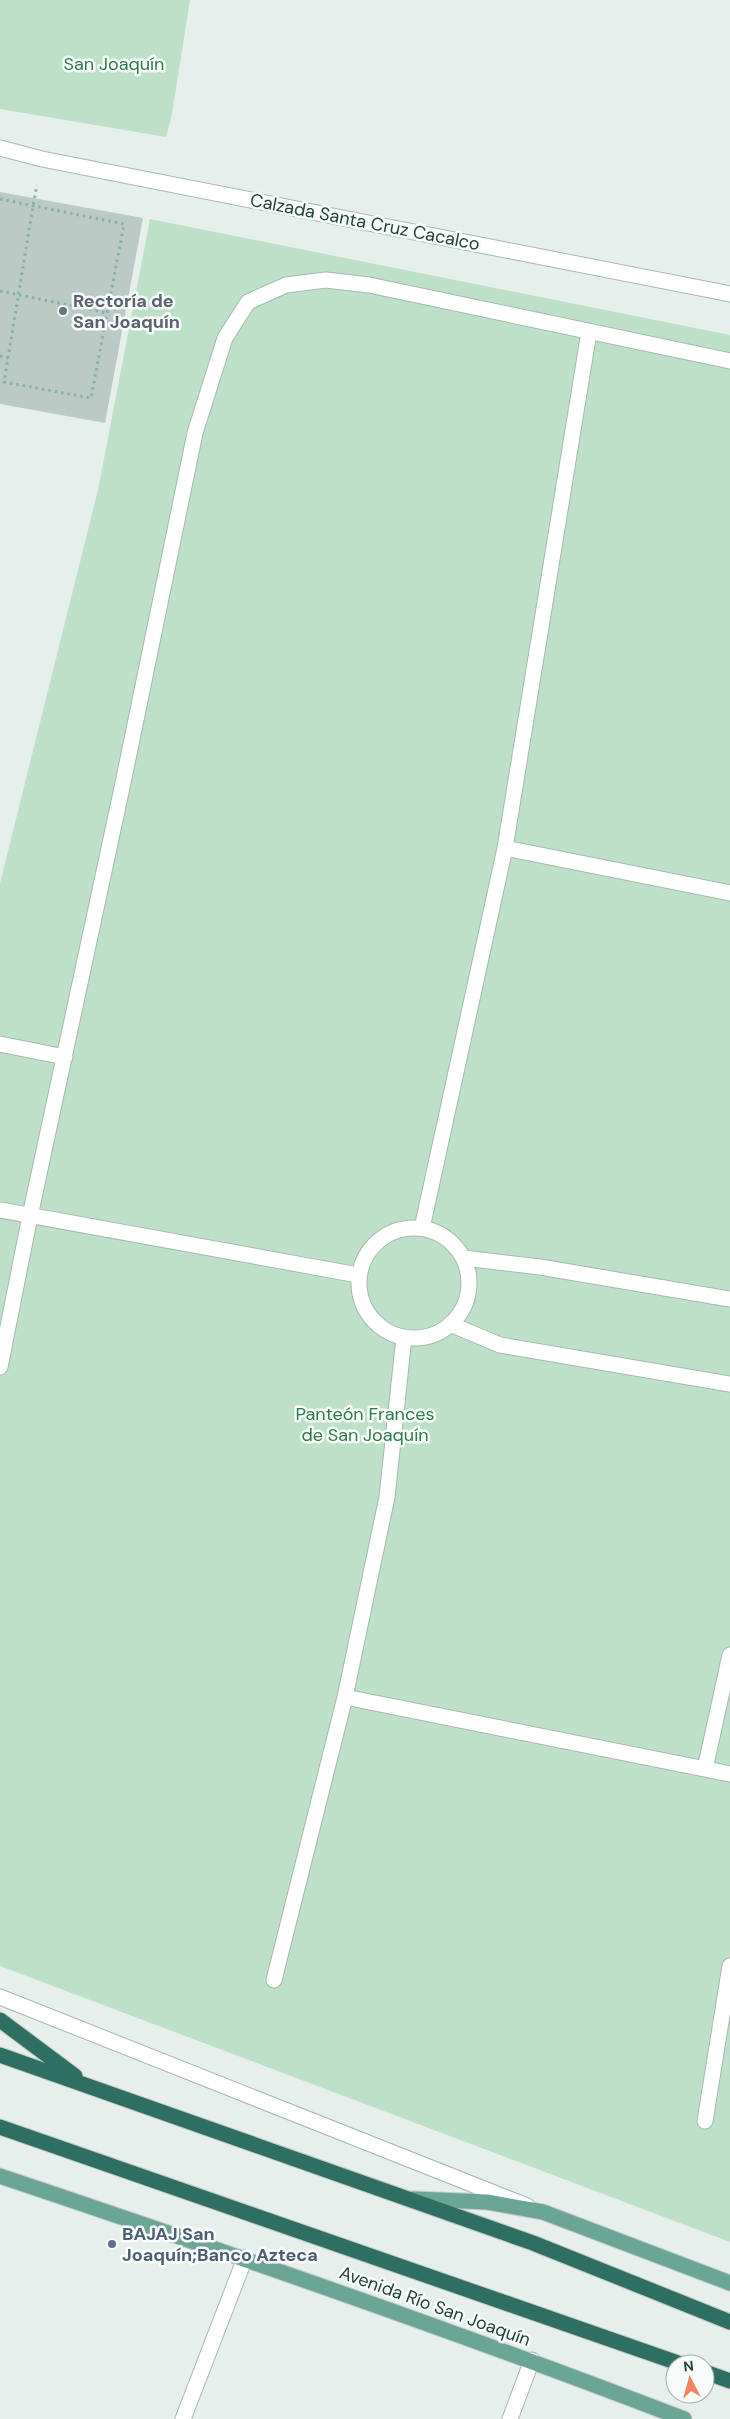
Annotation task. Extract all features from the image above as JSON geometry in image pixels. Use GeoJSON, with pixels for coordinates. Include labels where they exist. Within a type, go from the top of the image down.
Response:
{"type":"FeatureCollection","features":[{"type":"Feature","properties":{"kind":"highway"},"geometry":{"type":"LineString","coordinates":[[0,2020],[86,2085]]}},
{"type":"Feature","properties":{"kind":"highway"},"geometry":{"type":"LineString","coordinates":[[0,2055],[533,2243],[730,2322]]}},
{"type":"Feature","properties":{"kind":"highway","name":"Avenida Río San Joaquín"},"geometry":{"type":"LineString","coordinates":[[0,2127],[665,2358]]}},
{"type":"Feature","properties":{"kind":"highway"},"geometry":{"type":"LineString","coordinates":[[715,2376],[730,2381]]}},
{"type":"Feature","properties":{"kind":"main road","name":"Avenida Río San Joaquín"},"geometry":{"type":"LineString","coordinates":[[0,2176],[245,2258],[532,2360],[684,2419]]}},
{"type":"Feature","properties":{"kind":"main road"},"geometry":{"type":"LineString","coordinates":[[409,2198],[487,2202],[543,2212],[730,2283]]}},
{"type":"Feature","properties":{"kind":"street","name":"Calzada Santa Cruz Cacalco"},"geometry":{"type":"LineString","coordinates":[[0,148],[61,162],[730,294]]}},
{"type":"Feature","properties":{"kind":"street"},"geometry":{"type":"LineString","coordinates":[[0,1367],[195,433],[224,338],[248,302],[286,285],[326,280],[369,285],[730,361]]}},
{"type":"Feature","properties":{"kind":"street"},"geometry":{"type":"LineString","coordinates":[[422,1228],[505,848],[589,332]]}},
{"type":"Feature","properties":{"kind":"street"},"geometry":{"type":"LineString","coordinates":[[505,848],[730,894]]}},
{"type":"Feature","properties":{"kind":"street"},"geometry":{"type":"LineString","coordinates":[[0,1044],[64,1057]]}},
{"type":"Feature","properties":{"kind":"street"},"geometry":{"type":"LineString","coordinates":[[0,1210],[358,1275]]}},
{"type":"Feature","properties":{"kind":"street"},"geometry":{"type":"LineString","coordinates":[[422,1228],[449,1240],[464,1258],[469,1282],[465,1305],[450,1324],[430,1336],[404,1337],[384,1330],[369,1315],[360,1296],[358,1275],[366,1255],[380,1239],[400,1229],[422,1228]]}},
{"type":"Feature","properties":{"kind":"street"},"geometry":{"type":"LineString","coordinates":[[464,1258],[540,1267],[730,1299]]}},
{"type":"Feature","properties":{"kind":"street"},"geometry":{"type":"LineString","coordinates":[[450,1324],[500,1345],[730,1384]]}},
{"type":"Feature","properties":{"kind":"street"},"geometry":{"type":"LineString","coordinates":[[274,1980],[345,1697],[387,1498],[404,1337]]}},
{"type":"Feature","properties":{"kind":"street"},"geometry":{"type":"LineString","coordinates":[[705,1769],[730,1655]]}},
{"type":"Feature","properties":{"kind":"street"},"geometry":{"type":"LineString","coordinates":[[345,1697],[730,1774]]}},
{"type":"Feature","properties":{"kind":"street"},"geometry":{"type":"LineString","coordinates":[[705,2121],[730,1966]]}},
{"type":"Feature","properties":{"kind":"street"},"geometry":{"type":"LineString","coordinates":[[0,1997],[543,2212]]}},
{"type":"Feature","properties":{"kind":"street"},"geometry":{"type":"LineString","coordinates":[[183,2419],[245,2258]]}},
{"type":"Feature","properties":{"kind":"street"},"geometry":{"type":"LineString","coordinates":[[510,2419],[532,2360]]}},
{"type":"Feature","properties":{"kind":"path"},"geometry":{"type":"LineString","coordinates":[[0,199],[33,206],[124,224],[91,398],[4,382],[19,295],[33,206],[35,194]]}},
{"type":"Feature","properties":{"kind":"path"},"geometry":{"type":"LineString","coordinates":[[0,291],[107,313]]}},
{"type":"Feature","properties":{"kind":"path"},"geometry":{"type":"LineString","coordinates":[[0,356],[8,358]]}},
{"type":"Feature","properties":{"kind":"green space","name":"San Joaquín"},"geometry":{"type":"Polygon","coordinates":[[[0,0],[190,0],[172,114],[166,137],[0,109],[0,0]]]}},
{"type":"Feature","properties":{"kind":"green space","name":"Panteón Frances de San Joaquín"},"geometry":{"type":"Polygon","coordinates":[[[150,219],[730,335],[730,2242],[0,1966],[0,883],[98,490],[150,219]]]}},
{"type":"Feature","properties":{"kind":"building","name":"Rectoría de San Joaquín"},"geometry":{"type":"Polygon","coordinates":[[[0,192],[143,218],[105,423],[0,404],[0,192]]]}},
{"type":"Feature","properties":{"kind":"place","name":"Rectoría de San Joaquín"},"geometry":{"type":"Point","coordinates":[63,311]}},
{"type":"Feature","properties":{"kind":"place","name":"BAJAJ San Joaquín;Banco Azteca"},"geometry":{"type":"Point","coordinates":[112,2244]}}]}
